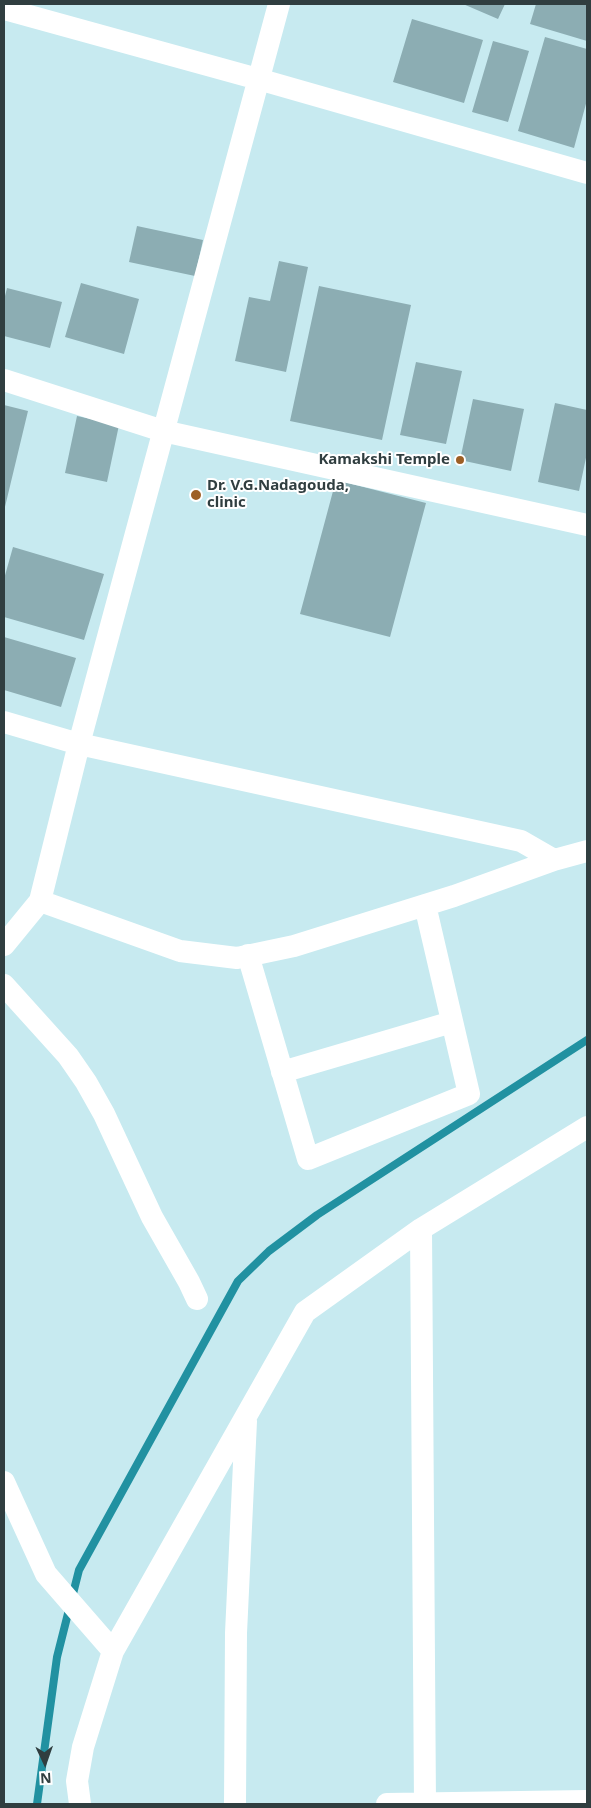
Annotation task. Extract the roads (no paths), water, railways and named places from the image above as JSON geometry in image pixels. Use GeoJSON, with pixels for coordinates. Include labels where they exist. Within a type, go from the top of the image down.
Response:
{"type":"FeatureCollection","features":[{"type":"Feature","properties":{"kind":"street"},"geometry":{"type":"LineString","coordinates":[[4,944],[40,901],[79,744],[279,4]]}},
{"type":"Feature","properties":{"kind":"street"},"geometry":{"type":"LineString","coordinates":[[4,9],[587,173]]}},
{"type":"Feature","properties":{"kind":"street"},"geometry":{"type":"LineString","coordinates":[[4,380],[163,430],[587,525]]}},
{"type":"Feature","properties":{"kind":"street"},"geometry":{"type":"LineString","coordinates":[[4,722],[79,744],[521,841],[554,860]]}},
{"type":"Feature","properties":{"kind":"street"},"geometry":{"type":"LineString","coordinates":[[40,901],[180,951],[237,958],[294,946],[454,896],[554,860],[587,851]]}},
{"type":"Feature","properties":{"kind":"street"},"geometry":{"type":"LineString","coordinates":[[248,955],[308,1159],[469,1094],[425,905]]}},
{"type":"Feature","properties":{"kind":"street"},"geometry":{"type":"LineString","coordinates":[[4,985],[68,1056],[86,1082],[104,1114],[152,1217],[190,1282],[197,1299]]}},
{"type":"Feature","properties":{"kind":"street"},"geometry":{"type":"LineString","coordinates":[[282,1072],[452,1022]]}},
{"type":"Feature","properties":{"kind":"street"},"geometry":{"type":"LineString","coordinates":[[80,1804],[77,1781],[83,1747],[113,1651],[305,1312],[420,1229],[587,1127]]}},
{"type":"Feature","properties":{"kind":"street"},"geometry":{"type":"LineString","coordinates":[[420,1229],[425,1804]]}},
{"type":"Feature","properties":{"kind":"street"},"geometry":{"type":"LineString","coordinates":[[235,1804],[236,1633],[246,1418]]}},
{"type":"Feature","properties":{"kind":"street"},"geometry":{"type":"LineString","coordinates":[[4,1482],[46,1574],[113,1651]]}},
{"type":"Feature","properties":{"kind":"street"},"geometry":{"type":"LineString","coordinates":[[387,1804],[587,1801]]}},
{"type":"Feature","properties":{"kind":"waterway"},"geometry":{"type":"LineString","coordinates":[[37,1804],[57,1657],[79,1570],[238,1281],[269,1251],[317,1215],[587,1040]]}},
{"type":"Feature","properties":{"kind":"place","name":"Kamakshi Temple"},"geometry":{"type":"Point","coordinates":[460,460]}},
{"type":"Feature","properties":{"kind":"place","name":"Dr. V.G.Nadagouda, clinic"},"geometry":{"type":"Point","coordinates":[196,495]}}]}
